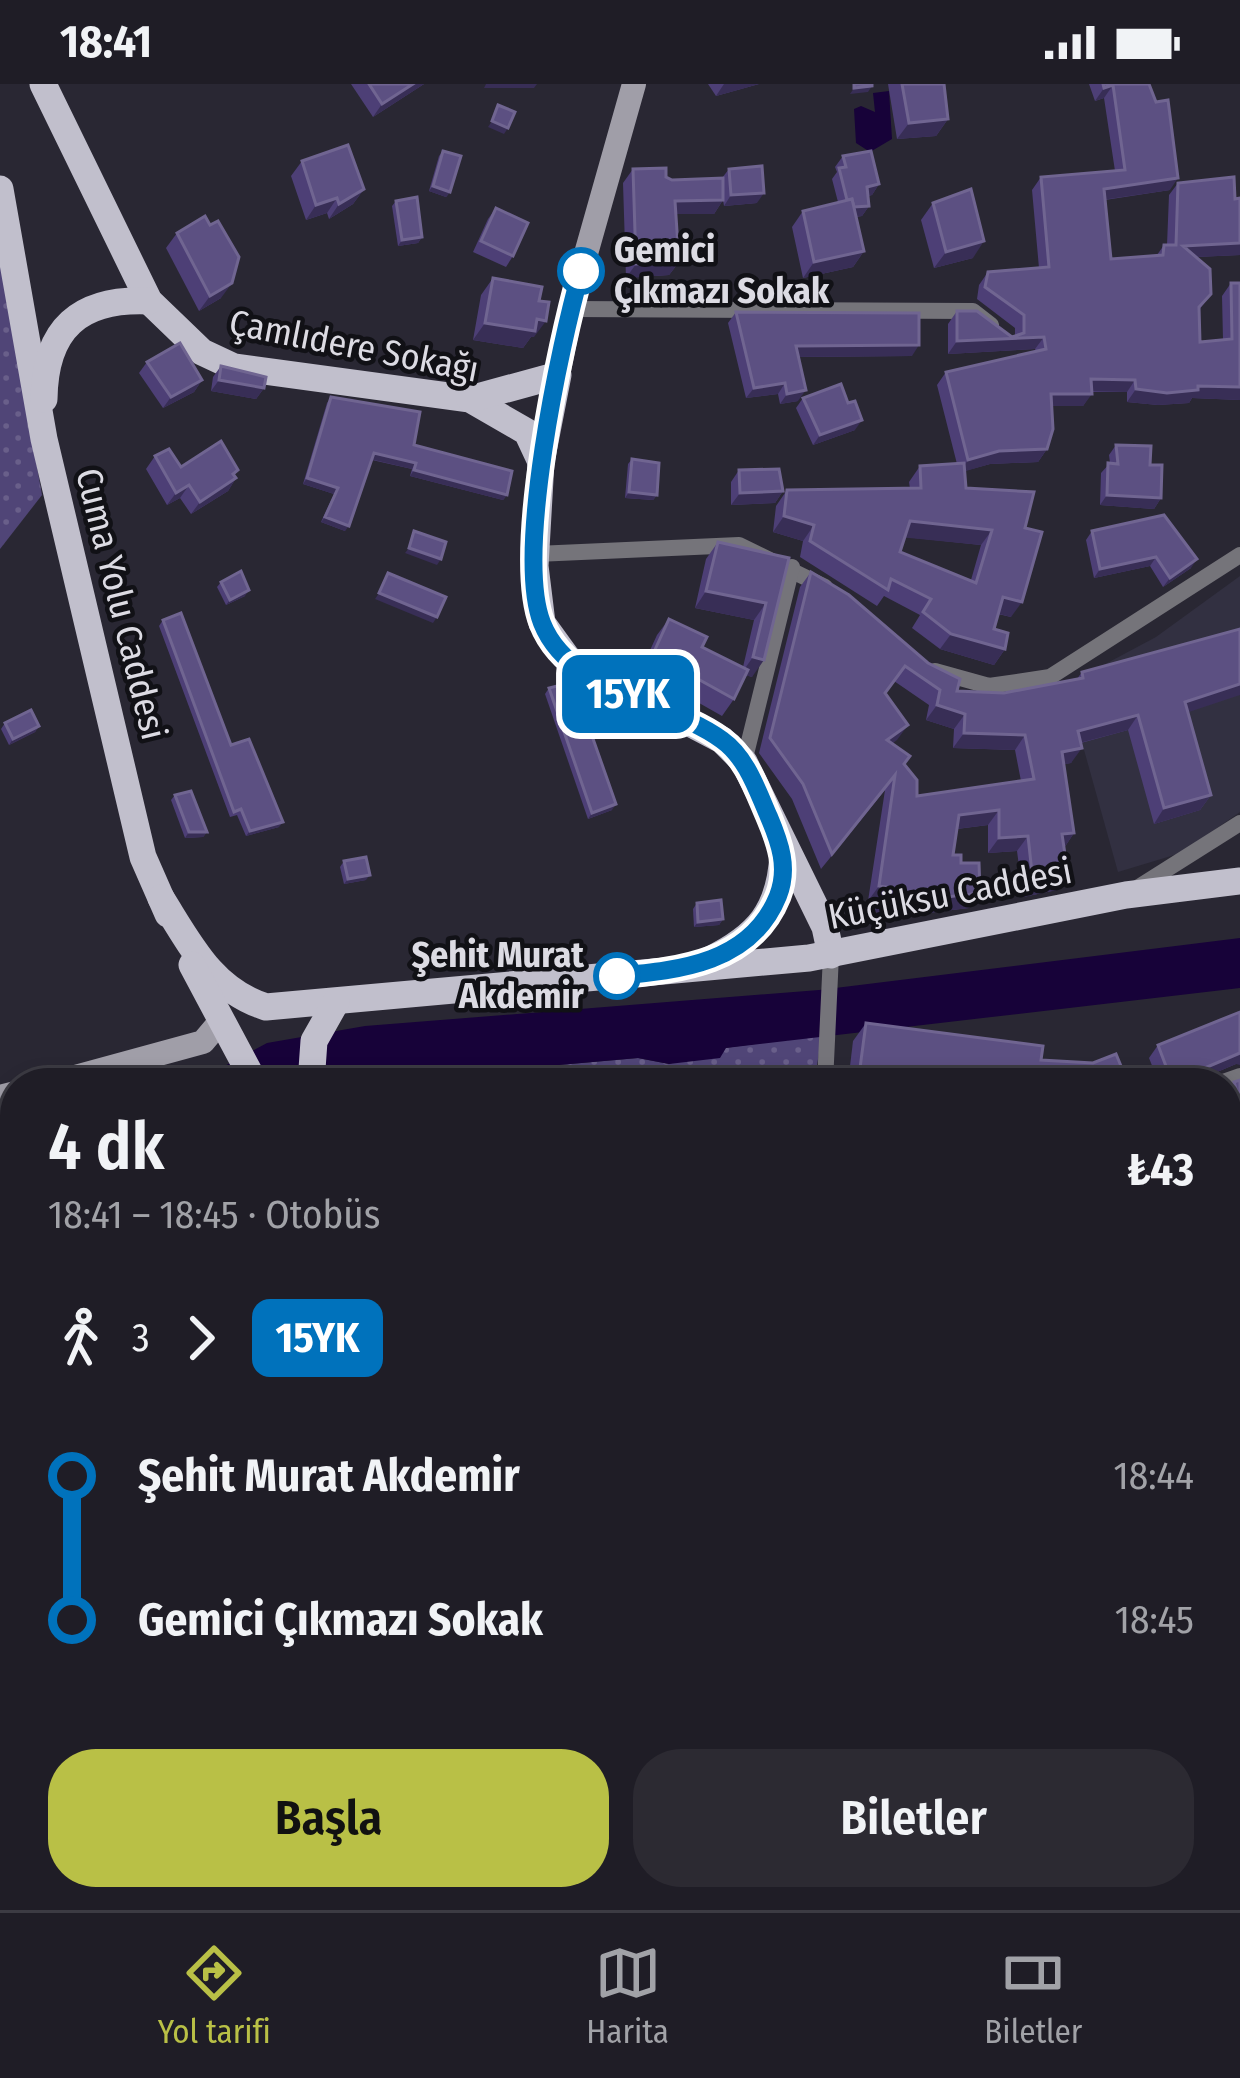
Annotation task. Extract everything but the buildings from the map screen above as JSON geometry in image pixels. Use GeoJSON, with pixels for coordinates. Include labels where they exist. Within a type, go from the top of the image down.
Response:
{"type":"FeatureCollection","features":[{"type":"Feature","properties":{"kind":"main road"},"geometry":{"type":"LineString","coordinates":[[43,84],[149,301],[112,299],[87,308],[57,335],[44,374],[44,440]]}},
{"type":"Feature","properties":{"kind":"main road","name":"Cuma Yolu Caddesi"},"geometry":{"type":"LineString","coordinates":[[0,189],[44,440],[143,857],[211,1033],[245,1068]]}},
{"type":"Feature","properties":{"kind":"main road","name":"Çamlıdere Sokağı"},"geometry":{"type":"LineString","coordinates":[[149,301],[202,352],[234,367],[470,399],[527,432],[541,462]]}},
{"type":"Feature","properties":{"kind":"main road"},"geometry":{"type":"LineString","coordinates":[[470,399],[558,375],[541,462],[536,554],[542,622],[568,659],[722,740],[744,762],[783,850],[825,927],[831,968]]}},
{"type":"Feature","properties":{"kind":"main road"},"geometry":{"type":"LineString","coordinates":[[692,969],[749,940],[770,915],[782,886],[783,850]]}},
{"type":"Feature","properties":{"kind":"main road","name":"Küçüksu Caddesi"},"geometry":{"type":"LineString","coordinates":[[160,898],[200,960],[228,991],[266,1007],[692,969],[831,968],[873,947],[1126,895],[1240,881]]}},
{"type":"Feature","properties":{"kind":"main road"},"geometry":{"type":"LineString","coordinates":[[825,927],[843,941],[873,947]]}},
{"type":"Feature","properties":{"kind":"main road"},"geometry":{"type":"LineString","coordinates":[[312,1068],[314,1041],[336,1002]]}},
{"type":"Feature","properties":{"kind":"street"},"geometry":{"type":"LineString","coordinates":[[558,375],[571,309],[634,84]]}},
{"type":"Feature","properties":{"kind":"street"},"geometry":{"type":"LineString","coordinates":[[571,309],[973,311],[1006,337]]}},
{"type":"Feature","properties":{"kind":"street"},"geometry":{"type":"LineString","coordinates":[[536,554],[739,545],[792,567],[845,600]]}},
{"type":"Feature","properties":{"kind":"street"},"geometry":{"type":"LineString","coordinates":[[910,654],[926,668],[989,686],[1050,677],[1240,555]]}},
{"type":"Feature","properties":{"kind":"street"},"geometry":{"type":"LineString","coordinates":[[744,762],[792,567]]}},
{"type":"Feature","properties":{"kind":"street"},"geometry":{"type":"LineString","coordinates":[[1126,895],[1240,823]]}},
{"type":"Feature","properties":{"kind":"street"},"geometry":{"type":"LineString","coordinates":[[827,1068],[831,968]]}},
{"type":"Feature","properties":{"kind":"street"},"geometry":{"type":"LineString","coordinates":[[100,1068],[211,1033]]}},
{"type":"Feature","properties":{"kind":"shaded area"},"geometry":{"type":"Polygon","coordinates":[[[889,91],[892,139],[870,152],[856,143],[854,109],[861,106],[875,112],[873,93],[889,91]]]}},
{"type":"Feature","properties":{"kind":"shaded area"},"geometry":{"type":"Polygon","coordinates":[[[1240,576],[1240,812],[1181,853],[1118,872],[1066,685],[1156,637],[1240,576]]]}},
{"type":"Feature","properties":{"kind":"shaded area"},"geometry":{"type":"Polygon","coordinates":[[[1240,938],[1240,988],[726,1048],[720,1058],[669,1064],[638,1058],[525,1068],[221,1068],[267,1043],[365,1026],[819,990],[1240,938]]]}},
{"type":"Feature","properties":{"kind":"green space"},"geometry":{"type":"Polygon","coordinates":[[[0,257],[42,495],[0,549],[0,257]]]}},
{"type":"Feature","properties":{"kind":"green space"},"geometry":{"type":"Polygon","coordinates":[[[822,1035],[816,1068],[525,1068],[638,1058],[669,1064],[725,1048],[822,1035]]]}},
{"type":"Feature","properties":{"kind":"bus line","name":"15YK"},"geometry":{"type":"LineString","coordinates":[[581,271],[541,462],[535,566],[542,622],[568,659],[722,740],[744,762],[783,850],[782,886],[770,915],[749,940],[692,969],[617,976]]}},
{"type":"Feature","properties":{"kind":"place","name":"Gemici Çıkmazı Sokak"},"geometry":{"type":"Point","coordinates":[581,271]}},
{"type":"Feature","properties":{"kind":"place","name":"Şehit Murat Akdemir"},"geometry":{"type":"Point","coordinates":[617,976]}}]}
